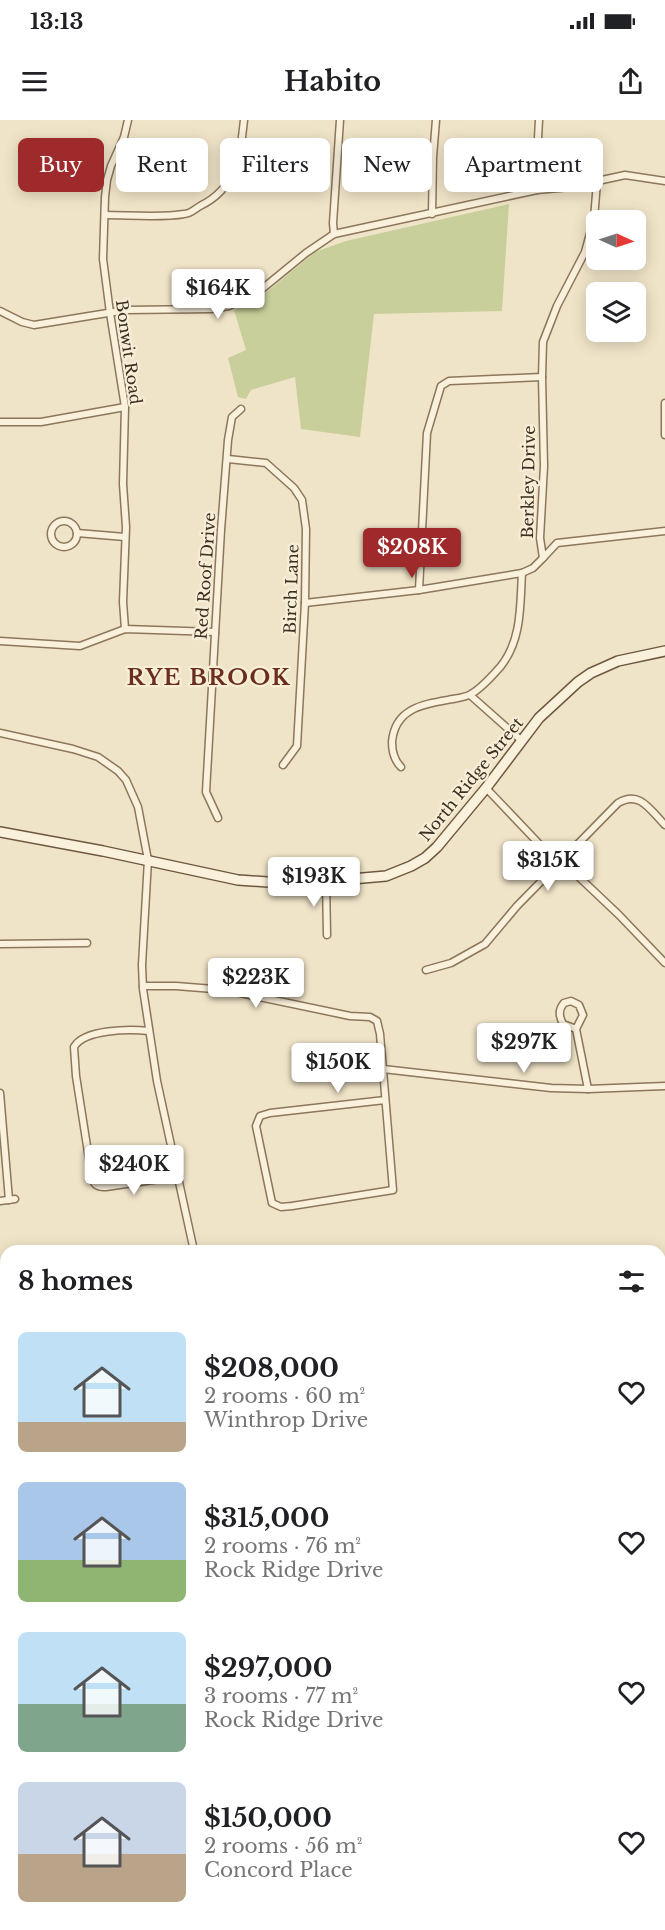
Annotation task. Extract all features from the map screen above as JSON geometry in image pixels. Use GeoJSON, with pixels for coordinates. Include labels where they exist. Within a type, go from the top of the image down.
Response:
{"type":"FeatureCollection","features":[{"type":"Feature","properties":{"kind":"street","name":"Bonwit Road"},"geometry":{"type":"LineString","coordinates":[[125,629],[123,484],[125,406],[103,259],[107,180],[124,137],[128,120]]}},
{"type":"Feature","properties":{"kind":"street"},"geometry":{"type":"LineString","coordinates":[[105,215],[186,214],[210,201],[232,176],[237,165],[244,120]]}},
{"type":"Feature","properties":{"kind":"street"},"geometry":{"type":"LineString","coordinates":[[334,234],[340,120]]}},
{"type":"Feature","properties":{"kind":"street"},"geometry":{"type":"LineString","coordinates":[[432,214],[436,120]]}},
{"type":"Feature","properties":{"kind":"street"},"geometry":{"type":"LineString","coordinates":[[538,138],[539,120]]}},
{"type":"Feature","properties":{"kind":"street"},"geometry":{"type":"LineString","coordinates":[[603,180],[625,175],[665,181]]}},
{"type":"Feature","properties":{"kind":"street"},"geometry":{"type":"LineString","coordinates":[[0,311],[34,325],[126,310],[211,309],[229,306],[262,289],[306,253],[334,234],[528,192]]}},
{"type":"Feature","properties":{"kind":"street","name":"Berkley Drive"},"geometry":{"type":"LineString","coordinates":[[522,573],[533,568],[543,558],[540,538],[544,466],[543,342],[557,306],[585,252],[594,219],[596,192]]}},
{"type":"Feature","properties":{"kind":"street"},"geometry":{"type":"LineString","coordinates":[[419,590],[427,433],[441,386],[449,381],[542,377]]}},
{"type":"Feature","properties":{"kind":"street"},"geometry":{"type":"LineString","coordinates":[[665,403],[665,435]]}},
{"type":"Feature","properties":{"kind":"street"},"geometry":{"type":"LineString","coordinates":[[0,422],[41,422],[125,406]]}},
{"type":"Feature","properties":{"kind":"street","name":"Red Roof Drive"},"geometry":{"type":"LineString","coordinates":[[218,818],[206,792],[215,632],[230,424],[232,417],[242,409]]}},
{"type":"Feature","properties":{"kind":"street","name":"Birch Lane"},"geometry":{"type":"LineString","coordinates":[[228,459],[266,463],[294,488],[302,500],[306,529],[305,603],[297,746],[283,765]]}},
{"type":"Feature","properties":{"kind":"street"},"geometry":{"type":"LineString","coordinates":[[62,521],[74,525],[77,533],[75,541],[65,547],[54,541],[51,533],[54,525],[62,521]]}},
{"type":"Feature","properties":{"kind":"street"},"geometry":{"type":"LineString","coordinates":[[543,558],[557,543],[665,531]]}},
{"type":"Feature","properties":{"kind":"street"},"geometry":{"type":"LineString","coordinates":[[77,533],[125,537]]}},
{"type":"Feature","properties":{"kind":"street"},"geometry":{"type":"LineString","coordinates":[[305,603],[419,590],[522,573],[516,638],[512,651],[495,672],[470,695],[427,703],[403,715],[393,734],[392,748],[394,758],[401,767]]}},
{"type":"Feature","properties":{"kind":"street"},"geometry":{"type":"LineString","coordinates":[[0,641],[80,646],[125,629],[215,632]]}},
{"type":"Feature","properties":{"kind":"street","name":"North Ridge Street"},"geometry":{"type":"LineString","coordinates":[[0,832],[238,880],[272,883],[386,876],[411,866],[425,858],[437,847],[486,788],[539,718],[557,700],[591,673],[618,661],[664,650]]}},
{"type":"Feature","properties":{"kind":"street"},"geometry":{"type":"LineString","coordinates":[[470,695],[522,741]]}},
{"type":"Feature","properties":{"kind":"street"},"geometry":{"type":"LineString","coordinates":[[0,733],[73,748],[98,757],[118,771],[126,780],[138,807],[148,861],[142,965],[143,986],[157,1081],[193,1245]]}},
{"type":"Feature","properties":{"kind":"street"},"geometry":{"type":"LineString","coordinates":[[486,788],[545,850],[562,861],[665,963]]}},
{"type":"Feature","properties":{"kind":"street"},"geometry":{"type":"LineString","coordinates":[[426,970],[451,963],[485,944],[517,906],[618,803],[629,798],[644,802],[665,825]]}},
{"type":"Feature","properties":{"kind":"street"},"geometry":{"type":"LineString","coordinates":[[326,881],[327,935]]}},
{"type":"Feature","properties":{"kind":"street"},"geometry":{"type":"LineString","coordinates":[[0,944],[87,943]]}},
{"type":"Feature","properties":{"kind":"street"},"geometry":{"type":"LineString","coordinates":[[143,986],[226,990],[350,1016],[370,1017],[376,1021],[380,1034],[393,1190],[292,1206],[281,1207],[272,1203],[256,1126],[258,1119],[264,1115],[385,1100]]}},
{"type":"Feature","properties":{"kind":"street"},"geometry":{"type":"LineString","coordinates":[[576,1029],[563,1024],[560,1008],[564,1003],[572,1001],[579,1005],[583,1015],[576,1029],[588,1089]]}},
{"type":"Feature","properties":{"kind":"street"},"geometry":{"type":"LineString","coordinates":[[149,1031],[88,1035],[80,1039],[74,1047],[88,1159],[92,1178],[95,1185],[99,1187],[179,1176]]}},
{"type":"Feature","properties":{"kind":"street"},"geometry":{"type":"LineString","coordinates":[[382,1069],[519,1086],[588,1089],[665,1086]]}},
{"type":"Feature","properties":{"kind":"street"},"geometry":{"type":"LineString","coordinates":[[0,1093],[1,1121],[12,1199],[0,1201]]}},
{"type":"Feature","properties":{"kind":"green space"},"geometry":{"type":"Polygon","coordinates":[[[509,204],[502,311],[374,314],[360,437],[301,429],[295,377],[251,390],[246,399],[238,397],[228,358],[246,350],[234,310],[263,295],[315,252],[346,241],[509,204]]]}},
{"type":"Feature","properties":{"kind":"district","name":"RYE BROOK"},"geometry":{"type":"Point","coordinates":[209,677]}}]}
